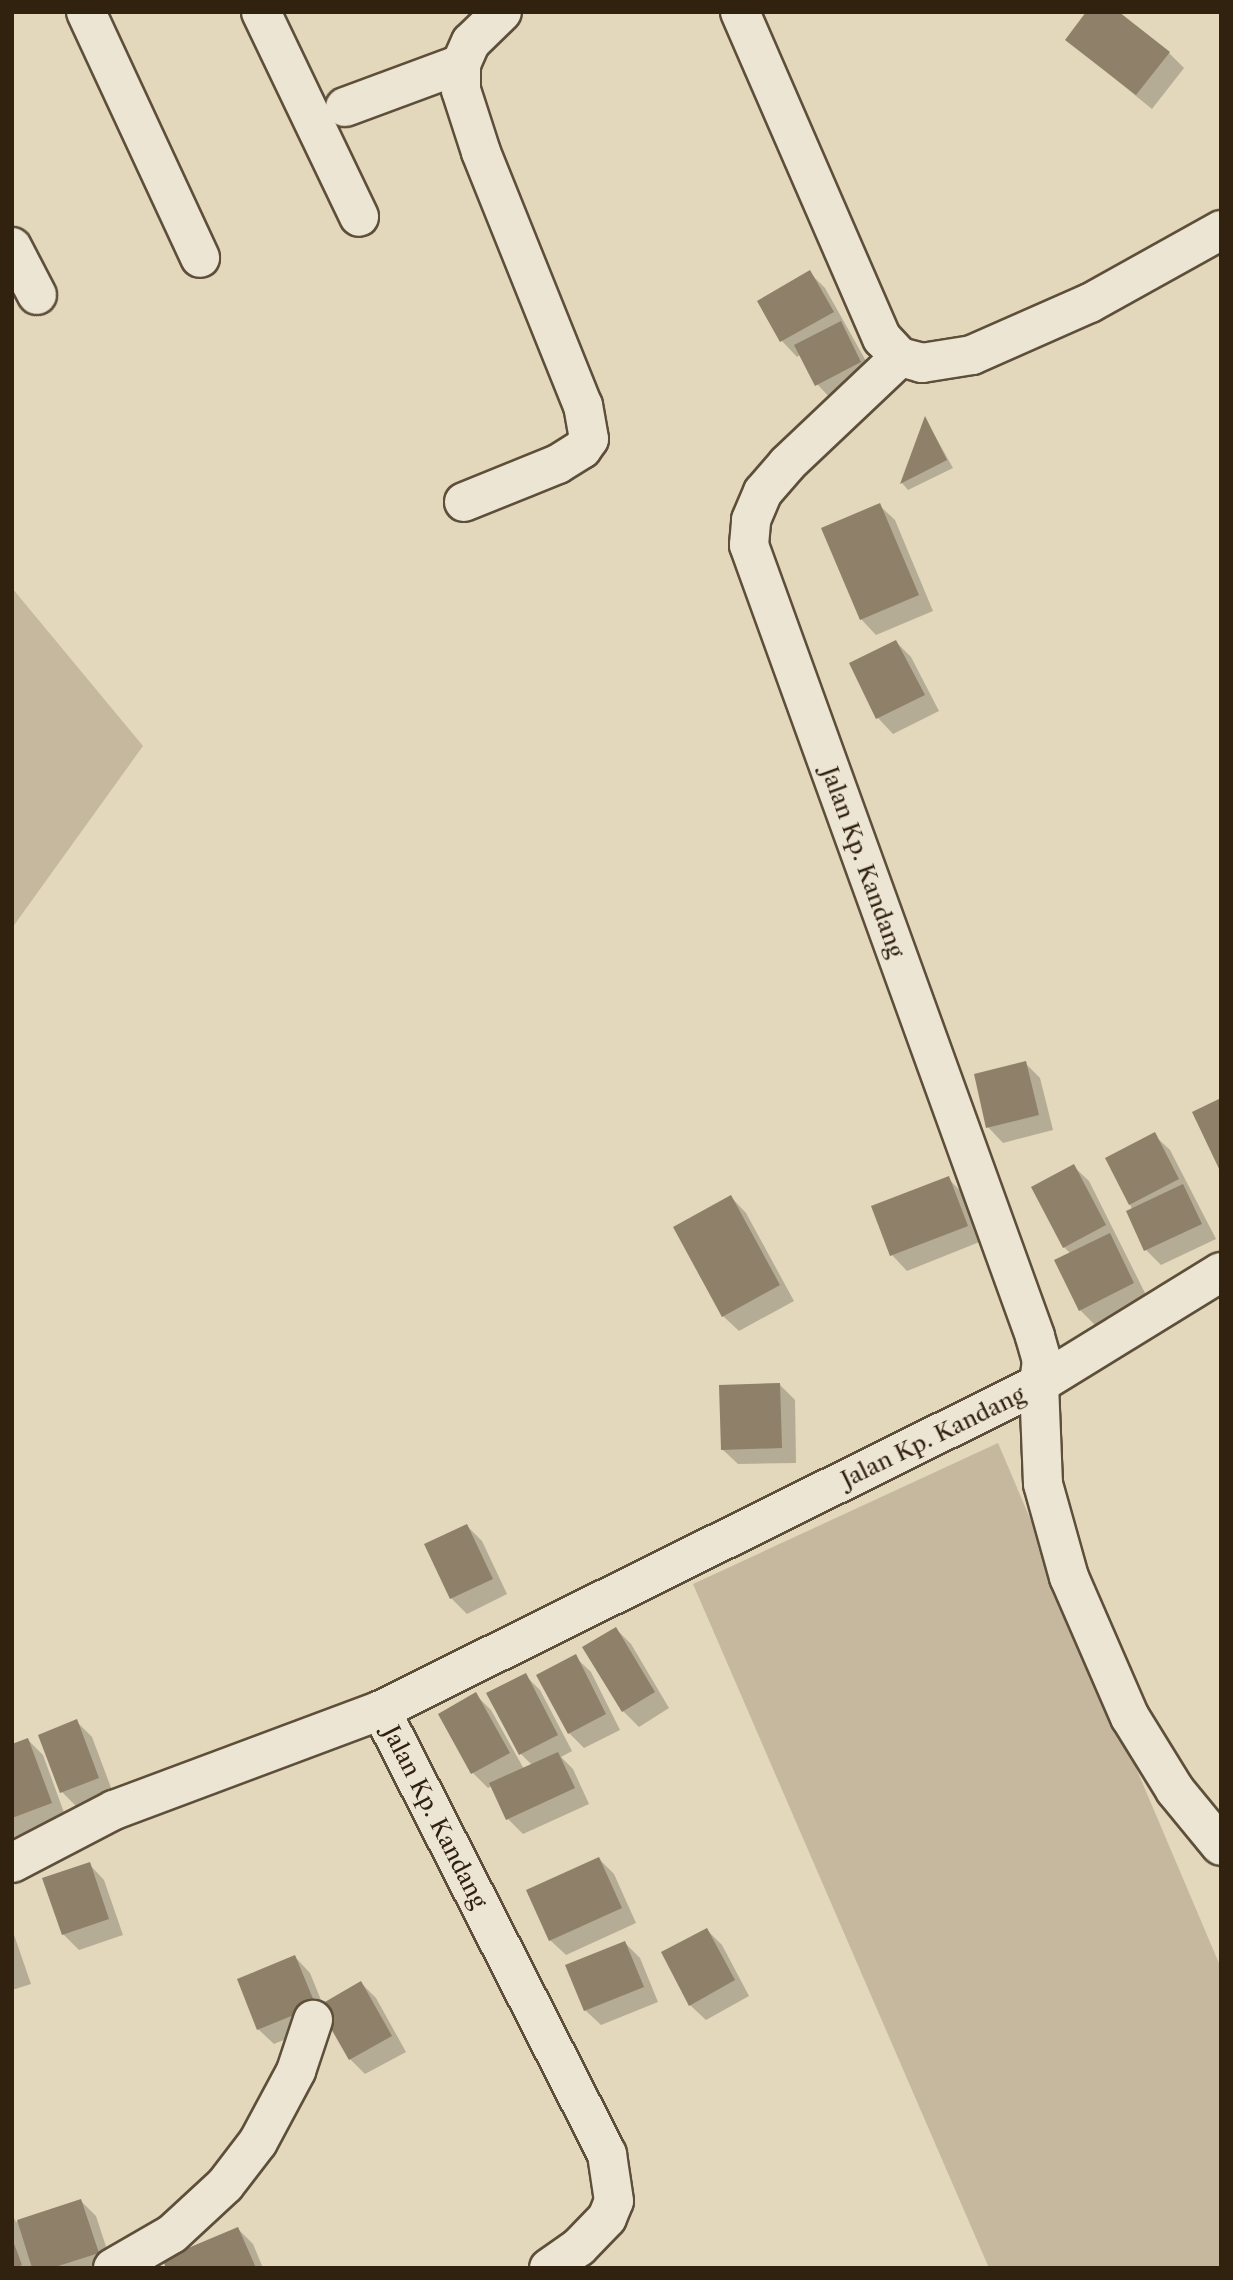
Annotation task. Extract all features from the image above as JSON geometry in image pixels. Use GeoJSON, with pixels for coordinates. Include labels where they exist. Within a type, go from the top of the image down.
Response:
{"type":"FeatureCollection","features":[{"type":"Feature","properties":{"kind":"street"},"geometry":{"type":"LineString","coordinates":[[86,12],[200,258]]}},
{"type":"Feature","properties":{"kind":"street"},"geometry":{"type":"LineString","coordinates":[[261,12],[359,217]]}},
{"type":"Feature","properties":{"kind":"street"},"geometry":{"type":"LineString","coordinates":[[464,502],[572,457],[589,439],[589,424],[481,152],[461,90],[461,64],[471,42],[502,12]]}},
{"type":"Feature","properties":{"kind":"street"},"geometry":{"type":"LineString","coordinates":[[740,12],[883,338],[900,357],[942,362],[985,350],[1090,303],[1221,230]]}},
{"type":"Feature","properties":{"kind":"street"},"geometry":{"type":"LineString","coordinates":[[345,107],[461,64]]}},
{"type":"Feature","properties":{"kind":"street"},"geometry":{"type":"LineString","coordinates":[[12,247],[37,295]]}},
{"type":"Feature","properties":{"kind":"street","name":"Jalan Kp. Kandang"},"geometry":{"type":"LineString","coordinates":[[549,2268],[579,2247],[607,2218],[614,2201],[607,2154],[381,1710],[1039,1384],[1042,1361],[1035,1336],[748,545],[751,520],[763,492],[786,464],[900,357]]}},
{"type":"Feature","properties":{"kind":"street"},"geometry":{"type":"LineString","coordinates":[[1221,1272],[1039,1384],[1043,1484],[1069,1577],[1130,1717],[1175,1790],[1221,1846]]}},
{"type":"Feature","properties":{"kind":"street"},"geometry":{"type":"LineString","coordinates":[[12,1863],[114,1810],[381,1710]]}},
{"type":"Feature","properties":{"kind":"street"},"geometry":{"type":"LineString","coordinates":[[113,2268],[172,2234],[225,2185],[258,2142],[296,2071],[313,2020]]}},
{"type":"Feature","properties":{"kind":"shaded area"},"geometry":{"type":"Polygon","coordinates":[[[12,588],[143,746],[12,928],[12,588]]]}},
{"type":"Feature","properties":{"kind":"shaded area"},"geometry":{"type":"Polygon","coordinates":[[[998,1443],[1221,1968],[1221,2268],[989,2268],[693,1584],[998,1443]]]}},
{"type":"Feature","properties":{"kind":"building"},"geometry":{"type":"Polygon","coordinates":[[[1086,12],[1119,12],[1170,52],[1136,95],[1065,40],[1086,12]]]}},
{"type":"Feature","properties":{"kind":"building"},"geometry":{"type":"Polygon","coordinates":[[[810,270],[834,312],[780,342],[757,301],[810,270]]]}},
{"type":"Feature","properties":{"kind":"building"},"geometry":{"type":"Polygon","coordinates":[[[841,321],[861,362],[815,386],[794,345],[841,321]]]}},
{"type":"Feature","properties":{"kind":"building"},"geometry":{"type":"Polygon","coordinates":[[[925,416],[947,460],[900,484],[925,416]]]}},
{"type":"Feature","properties":{"kind":"building"},"geometry":{"type":"Polygon","coordinates":[[[880,503],[919,595],[860,620],[821,528],[880,503]]]}},
{"type":"Feature","properties":{"kind":"building"},"geometry":{"type":"Polygon","coordinates":[[[896,640],[925,695],[876,719],[849,663],[896,640]]]}},
{"type":"Feature","properties":{"kind":"building"},"geometry":{"type":"Polygon","coordinates":[[[1026,1061],[1039,1115],[986,1128],[974,1074],[1026,1061]]]}},
{"type":"Feature","properties":{"kind":"building"},"geometry":{"type":"Polygon","coordinates":[[[1221,1098],[1221,1173],[1192,1112],[1221,1098]]]}},
{"type":"Feature","properties":{"kind":"building"},"geometry":{"type":"Polygon","coordinates":[[[1155,1132],[1179,1179],[1129,1205],[1105,1158],[1155,1132]]]}},
{"type":"Feature","properties":{"kind":"building"},"geometry":{"type":"Polygon","coordinates":[[[1074,1164],[1106,1225],[1063,1248],[1031,1187],[1074,1164]]]}},
{"type":"Feature","properties":{"kind":"building"},"geometry":{"type":"Polygon","coordinates":[[[949,1176],[968,1226],[890,1256],[871,1206],[949,1176]]]}},
{"type":"Feature","properties":{"kind":"building"},"geometry":{"type":"Polygon","coordinates":[[[1183,1184],[1202,1224],[1144,1251],[1126,1211],[1183,1184]]]}},
{"type":"Feature","properties":{"kind":"building"},"geometry":{"type":"Polygon","coordinates":[[[731,1195],[780,1285],[722,1317],[673,1227],[731,1195]]]}},
{"type":"Feature","properties":{"kind":"building"},"geometry":{"type":"Polygon","coordinates":[[[1110,1233],[1134,1283],[1079,1311],[1054,1260],[1110,1233]]]}},
{"type":"Feature","properties":{"kind":"building"},"geometry":{"type":"Polygon","coordinates":[[[780,1383],[782,1448],[721,1450],[719,1385],[780,1383]]]}},
{"type":"Feature","properties":{"kind":"building"},"geometry":{"type":"Polygon","coordinates":[[[467,1524],[493,1579],[450,1599],[424,1544],[467,1524]]]}},
{"type":"Feature","properties":{"kind":"building"},"geometry":{"type":"Polygon","coordinates":[[[616,1627],[655,1692],[622,1712],[582,1647],[616,1627]]]}},
{"type":"Feature","properties":{"kind":"building"},"geometry":{"type":"Polygon","coordinates":[[[576,1654],[606,1714],[568,1734],[536,1675],[576,1654]]]}},
{"type":"Feature","properties":{"kind":"building"},"geometry":{"type":"Polygon","coordinates":[[[526,1673],[558,1735],[519,1755],[486,1693],[526,1673]]]}},
{"type":"Feature","properties":{"kind":"building"},"geometry":{"type":"Polygon","coordinates":[[[476,1692],[510,1753],[471,1774],[438,1714],[476,1692]]]}},
{"type":"Feature","properties":{"kind":"building"},"geometry":{"type":"Polygon","coordinates":[[[77,1719],[99,1778],[60,1793],[38,1735],[77,1719]]]}},
{"type":"Feature","properties":{"kind":"building"},"geometry":{"type":"Polygon","coordinates":[[[28,1738],[52,1803],[12,1818],[12,1744],[28,1738]]]}},
{"type":"Feature","properties":{"kind":"building"},"geometry":{"type":"Polygon","coordinates":[[[558,1752],[575,1788],[506,1820],[489,1783],[558,1752]]]}},
{"type":"Feature","properties":{"kind":"building"},"geometry":{"type":"Polygon","coordinates":[[[599,1857],[622,1908],[549,1941],[526,1890],[599,1857]]]}},
{"type":"Feature","properties":{"kind":"building"},"geometry":{"type":"Polygon","coordinates":[[[90,1862],[109,1919],[62,1935],[42,1878],[90,1862]]]}},
{"type":"Feature","properties":{"kind":"building"},"geometry":{"type":"Polygon","coordinates":[[[707,1928],[735,1980],[689,2006],[661,1952],[707,1928]]]}},
{"type":"Feature","properties":{"kind":"building"},"geometry":{"type":"Polygon","coordinates":[[[625,1941],[644,1987],[584,2011],[565,1965],[625,1941]]]}},
{"type":"Feature","properties":{"kind":"building"},"geometry":{"type":"Polygon","coordinates":[[[295,1955],[316,2006],[257,2030],[237,1979],[295,1955]]]}},
{"type":"Feature","properties":{"kind":"building"},"geometry":{"type":"Polygon","coordinates":[[[361,1981],[392,2036],[349,2060],[318,2006],[361,1981]]]}},
{"type":"Feature","properties":{"kind":"building"},"geometry":{"type":"Polygon","coordinates":[[[81,2199],[99,2253],[52,2268],[32,2268],[17,2220],[81,2199]]]}},
{"type":"Feature","properties":{"kind":"building"},"geometry":{"type":"Polygon","coordinates":[[[238,2227],[256,2268],[166,2268],[162,2259],[238,2227]]]}},
{"type":"Feature","properties":{"kind":"building"},"geometry":{"type":"Polygon","coordinates":[[[12,2238],[22,2265],[15,2268],[12,2268],[12,2238]]]}}]}
